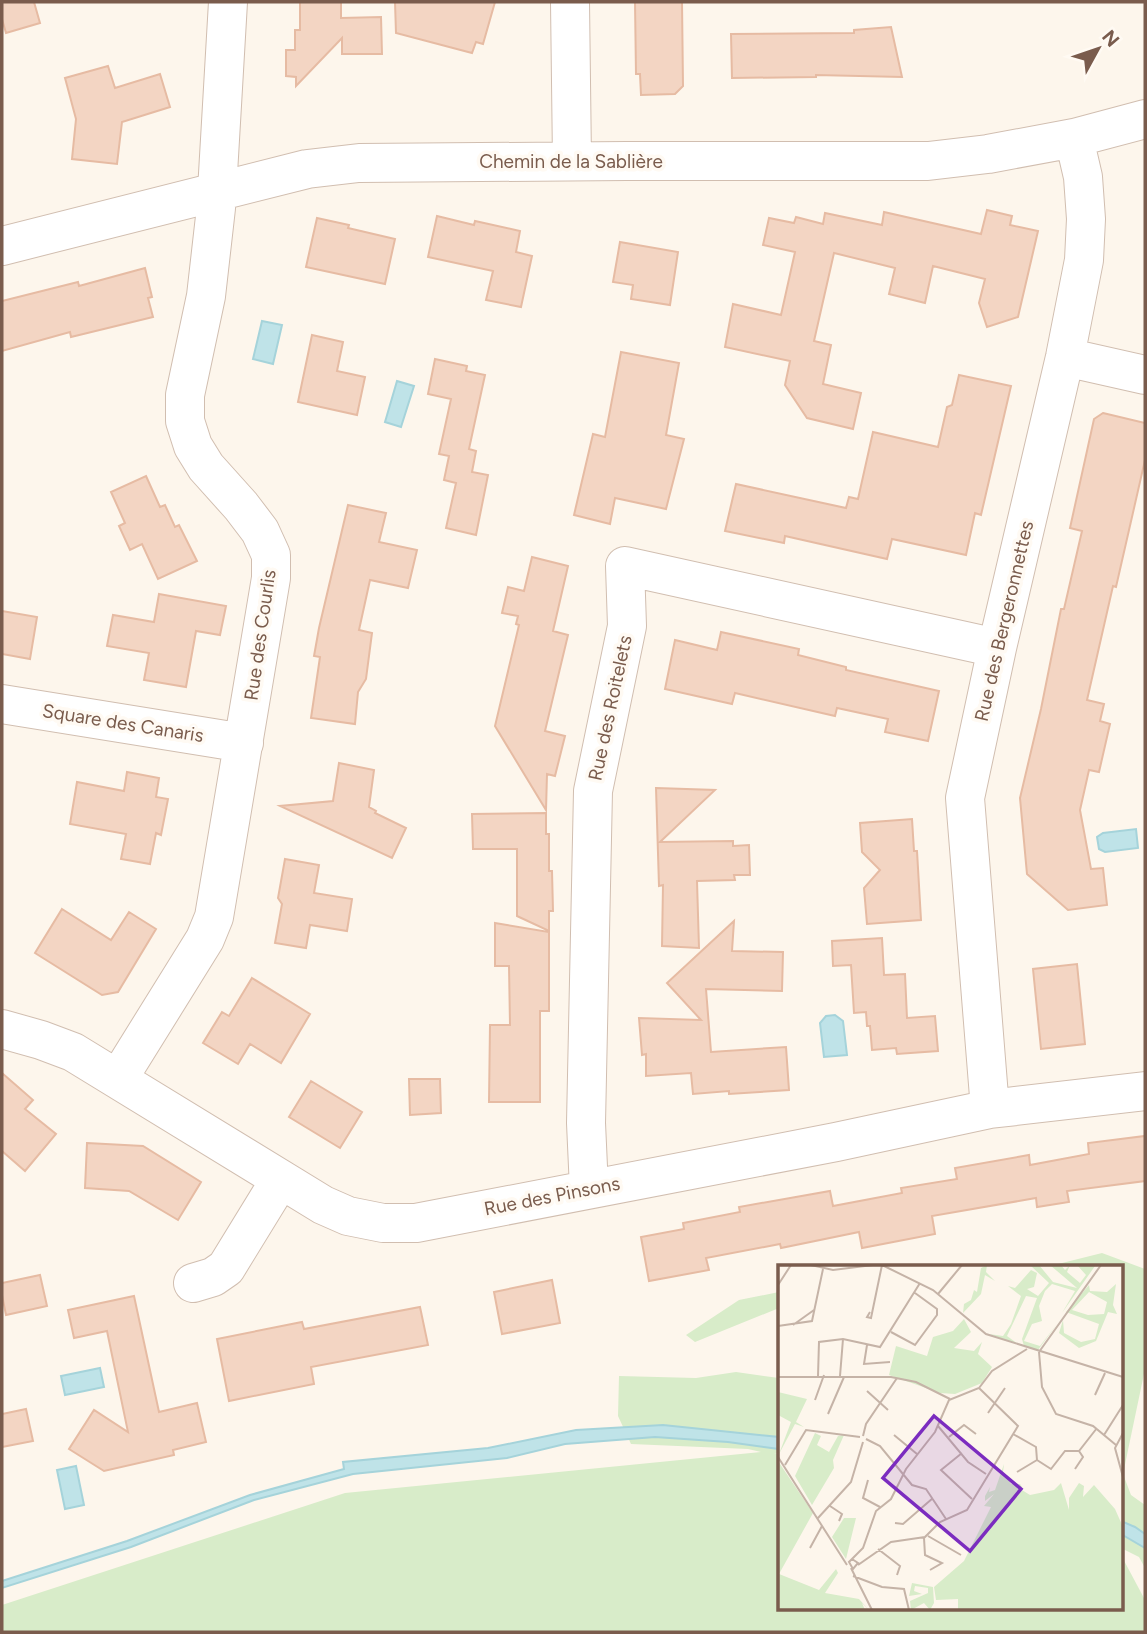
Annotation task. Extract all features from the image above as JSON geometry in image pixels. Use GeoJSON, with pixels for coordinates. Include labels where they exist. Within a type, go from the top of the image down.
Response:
{"type":"FeatureCollection","features":[{"type":"Feature","properties":{"kind":"street","name":"Rue des Courlis"},"geometry":{"type":"LineString","coordinates":[[118,1079],[205,939],[214,916],[271,578],[271,555],[260,531],[206,467],[193,446],[185,421],[185,395],[206,296],[216,208],[228,2]]}},
{"type":"Feature","properties":{"kind":"street"},"geometry":{"type":"LineString","coordinates":[[570,2],[572,161]]}},
{"type":"Feature","properties":{"kind":"street","name":"Chemin de la Sablière"},"geometry":{"type":"LineString","coordinates":[[2,246],[307,169],[359,163],[928,161],[988,154],[1074,138],[1145,119]]}},
{"type":"Feature","properties":{"kind":"street","name":"Rue des Bergeronnettes"},"geometry":{"type":"LineString","coordinates":[[990,1110],[965,798],[1065,357],[1084,260],[1086,219],[1083,177],[1074,138]]}},
{"type":"Feature","properties":{"kind":"street"},"geometry":{"type":"LineString","coordinates":[[1065,357],[1145,375]]}},
{"type":"Feature","properties":{"kind":"street","name":"Rue des Roitelets"},"geometry":{"type":"LineString","coordinates":[[589,1189],[586,1123],[593,791],[627,626],[625,566],[997,648]]}},
{"type":"Feature","properties":{"kind":"street","name":"Square des Canaris"},"geometry":{"type":"LineString","coordinates":[[2,704],[244,743]]}},
{"type":"Feature","properties":{"kind":"street","name":"Rue des Pinsons"},"geometry":{"type":"LineString","coordinates":[[2,1030],[73,1052],[323,1205],[348,1216],[383,1223],[416,1223],[990,1110],[1145,1091]]}},
{"type":"Feature","properties":{"kind":"street"},"geometry":{"type":"LineString","coordinates":[[194,1283],[213,1277],[226,1268],[280,1180]]}},
{"type":"Feature","properties":{"kind":"green space"},"geometry":{"type":"Polygon","coordinates":[[[1102,1253],[1145,1269],[1145,1369],[1123,1474],[1131,1495],[1145,1505],[1145,1568],[1139,1557],[1122,1548],[1122,1265],[1054,1265],[1102,1253]]]}},
{"type":"Feature","properties":{"kind":"green space"},"geometry":{"type":"Polygon","coordinates":[[[778,1292],[778,1308],[695,1342],[686,1335],[739,1300],[778,1292]]]}},
{"type":"Feature","properties":{"kind":"green space"},"geometry":{"type":"Polygon","coordinates":[[[736,1372],[778,1378],[778,1454],[774,1453],[778,1454],[778,1610],[1122,1610],[1122,1557],[1145,1600],[1145,1632],[2,1632],[2,1605],[345,1493],[761,1452],[748,1449],[631,1444],[618,1416],[619,1376],[696,1378],[736,1372]]]}},
{"type":"Feature","properties":{"kind":"water"},"geometry":{"type":"Polygon","coordinates":[[[262,321],[282,325],[273,364],[253,359],[262,321]]]}},
{"type":"Feature","properties":{"kind":"water"},"geometry":{"type":"Polygon","coordinates":[[[397,381],[414,386],[401,427],[385,422],[397,381]]]}},
{"type":"Feature","properties":{"kind":"water"},"geometry":{"type":"Polygon","coordinates":[[[1136,829],[1138,848],[1105,852],[1099,849],[1097,837],[1103,833],[1136,829]]]}},
{"type":"Feature","properties":{"kind":"water"},"geometry":{"type":"Polygon","coordinates":[[[835,1015],[843,1021],[847,1055],[824,1057],[820,1023],[826,1016],[835,1015]]]}},
{"type":"Feature","properties":{"kind":"water"},"geometry":{"type":"Polygon","coordinates":[[[100,1368],[104,1387],[65,1395],[61,1376],[100,1368]]]}},
{"type":"Feature","properties":{"kind":"water"},"geometry":{"type":"Polygon","coordinates":[[[663,1425],[778,1437],[778,1449],[655,1437],[565,1444],[507,1458],[353,1474],[254,1500],[131,1547],[2,1588],[2,1581],[127,1541],[250,1495],[344,1469],[343,1462],[488,1448],[576,1430],[663,1425]]]}},
{"type":"Feature","properties":{"kind":"water"},"geometry":{"type":"Polygon","coordinates":[[[76,1466],[84,1505],[65,1509],[57,1470],[76,1466]]]}},
{"type":"Feature","properties":{"kind":"water"},"geometry":{"type":"Polygon","coordinates":[[[1122,1521],[1145,1534],[1145,1548],[1122,1535],[1122,1521]]]}},
{"type":"Feature","properties":{"kind":"building"},"geometry":{"type":"Polygon","coordinates":[[[2,2],[34,2],[40,23],[6,33],[2,19],[2,2]]]}},
{"type":"Feature","properties":{"kind":"building"},"geometry":{"type":"Polygon","coordinates":[[[300,2],[341,2],[341,18],[381,17],[382,54],[342,54],[342,38],[296,86],[296,77],[286,76],[286,50],[295,50],[295,30],[300,30],[300,2]]]}},
{"type":"Feature","properties":{"kind":"building"},"geometry":{"type":"Polygon","coordinates":[[[395,2],[495,2],[483,44],[476,42],[472,53],[396,33],[395,2]]]}},
{"type":"Feature","properties":{"kind":"building"},"geometry":{"type":"Polygon","coordinates":[[[635,2],[682,2],[683,86],[675,94],[641,95],[640,74],[636,74],[635,2]]]}},
{"type":"Feature","properties":{"kind":"building"},"geometry":{"type":"Polygon","coordinates":[[[891,27],[902,77],[816,75],[732,78],[731,34],[854,33],[854,30],[891,27]]]}},
{"type":"Feature","properties":{"kind":"building"},"geometry":{"type":"Polygon","coordinates":[[[108,66],[115,88],[160,74],[170,107],[122,122],[117,164],[72,159],[76,119],[65,78],[108,66]]]}},
{"type":"Feature","properties":{"kind":"building"},"geometry":{"type":"Polygon","coordinates":[[[987,210],[1012,216],[1010,225],[1038,231],[1018,317],[987,327],[979,303],[985,279],[933,266],[925,303],[889,294],[895,268],[834,253],[814,341],[831,345],[823,384],[861,393],[853,429],[807,418],[785,385],[790,361],[725,347],[733,304],[781,315],[795,252],[763,245],[769,218],[794,223],[796,217],[823,224],[825,213],[882,225],[884,212],[981,234],[987,210]]]}},
{"type":"Feature","properties":{"kind":"building"},"geometry":{"type":"Polygon","coordinates":[[[437,216],[474,225],[475,221],[520,231],[516,252],[532,256],[521,307],[486,300],[493,271],[428,257],[437,216]]]}},
{"type":"Feature","properties":{"kind":"building"},"geometry":{"type":"Polygon","coordinates":[[[317,218],[395,239],[385,284],[306,267],[317,218]]]}},
{"type":"Feature","properties":{"kind":"building"},"geometry":{"type":"Polygon","coordinates":[[[620,242],[678,252],[670,305],[631,299],[633,285],[613,282],[620,242]]]}},
{"type":"Feature","properties":{"kind":"building"},"geometry":{"type":"Polygon","coordinates":[[[145,268],[152,297],[148,298],[153,317],[71,337],[70,332],[2,351],[2,301],[78,282],[79,286],[145,268]]]}},
{"type":"Feature","properties":{"kind":"building"},"geometry":{"type":"Polygon","coordinates":[[[312,335],[343,342],[337,371],[365,377],[357,415],[298,402],[312,335]]]}},
{"type":"Feature","properties":{"kind":"building"},"geometry":{"type":"Polygon","coordinates":[[[621,352],[679,363],[666,435],[684,439],[666,509],[615,498],[610,524],[574,515],[593,434],[605,437],[621,352]]]}},
{"type":"Feature","properties":{"kind":"building"},"geometry":{"type":"Polygon","coordinates":[[[435,359],[467,366],[466,371],[485,375],[469,449],[476,451],[472,472],[488,475],[476,535],[446,528],[456,483],[444,480],[449,456],[439,454],[451,399],[428,394],[435,359]]]}},
{"type":"Feature","properties":{"kind":"building"},"geometry":{"type":"Polygon","coordinates":[[[959,375],[1011,386],[981,515],[975,513],[966,555],[892,539],[887,559],[785,536],[784,543],[725,531],[736,484],[846,508],[849,497],[858,499],[873,432],[938,447],[947,407],[952,405],[959,375]]]}},
{"type":"Feature","properties":{"kind":"building"},"geometry":{"type":"Polygon","coordinates":[[[1103,413],[1145,423],[1145,460],[1087,700],[1104,704],[1100,721],[1110,724],[1099,772],[1089,770],[1080,810],[1091,869],[1103,868],[1107,905],[1068,910],[1027,874],[1020,798],[1061,609],[1064,609],[1082,531],[1070,528],[1094,419],[1103,413]]]}},
{"type":"Feature","properties":{"kind":"building"},"geometry":{"type":"Polygon","coordinates":[[[146,476],[160,507],[165,505],[175,527],[179,525],[197,561],[158,579],[142,544],[130,550],[119,526],[125,523],[111,492],[146,476]]]}},
{"type":"Feature","properties":{"kind":"building"},"geometry":{"type":"Polygon","coordinates":[[[348,505],[386,513],[379,542],[417,550],[408,588],[370,580],[359,630],[372,633],[366,679],[358,692],[355,724],[311,718],[320,657],[314,656],[348,505]]]}},
{"type":"Feature","properties":{"kind":"building"},"geometry":{"type":"Polygon","coordinates":[[[532,557],[568,566],[553,631],[568,635],[545,731],[565,736],[555,776],[547,774],[546,810],[495,726],[519,625],[516,624],[518,616],[502,613],[508,587],[524,591],[532,557]]]}},
{"type":"Feature","properties":{"kind":"building"},"geometry":{"type":"Polygon","coordinates":[[[159,594],[226,606],[220,635],[196,631],[186,687],[144,680],[149,653],[107,646],[113,615],[154,622],[159,594]]]}},
{"type":"Feature","properties":{"kind":"building"},"geometry":{"type":"Polygon","coordinates":[[[2,611],[37,617],[30,659],[2,654],[2,611]]]}},
{"type":"Feature","properties":{"kind":"building"},"geometry":{"type":"Polygon","coordinates":[[[721,632],[799,649],[798,655],[846,667],[846,670],[939,691],[928,741],[885,732],[888,719],[837,708],[835,716],[735,693],[732,704],[665,689],[675,640],[717,650],[721,632]]]}},
{"type":"Feature","properties":{"kind":"building"},"geometry":{"type":"Polygon","coordinates":[[[339,763],[374,770],[369,807],[376,811],[375,813],[406,828],[392,858],[280,806],[333,801],[339,763]]]}},
{"type":"Feature","properties":{"kind":"building"},"geometry":{"type":"Polygon","coordinates":[[[127,772],[159,778],[156,797],[168,799],[161,835],[156,833],[150,864],[121,859],[126,834],[70,824],[77,782],[124,791],[127,772]]]}},
{"type":"Feature","properties":{"kind":"building"},"geometry":{"type":"Polygon","coordinates":[[[656,788],[715,790],[660,842],[733,841],[733,846],[749,845],[750,875],[734,875],[735,880],[697,881],[699,948],[662,946],[663,885],[659,886],[656,788]]]}},
{"type":"Feature","properties":{"kind":"building"},"geometry":{"type":"Polygon","coordinates":[[[546,813],[549,871],[552,871],[553,911],[549,911],[549,931],[517,916],[517,849],[473,849],[472,814],[546,813]]]}},
{"type":"Feature","properties":{"kind":"building"},"geometry":{"type":"Polygon","coordinates":[[[912,819],[914,851],[917,851],[921,920],[867,924],[864,888],[880,870],[862,852],[860,823],[912,819]]]}},
{"type":"Feature","properties":{"kind":"building"},"geometry":{"type":"Polygon","coordinates":[[[285,859],[319,865],[314,893],[352,899],[347,931],[310,925],[306,948],[275,943],[282,904],[278,898],[285,859]]]}},
{"type":"Feature","properties":{"kind":"building"},"geometry":{"type":"Polygon","coordinates":[[[62,909],[111,940],[129,912],[156,929],[118,992],[102,995],[35,953],[62,909]]]}},
{"type":"Feature","properties":{"kind":"building"},"geometry":{"type":"Polygon","coordinates":[[[734,921],[732,951],[783,952],[782,991],[706,989],[711,1052],[786,1047],[789,1090],[693,1094],[691,1073],[646,1076],[646,1054],[642,1055],[639,1018],[701,1020],[667,983],[734,921]]]}},
{"type":"Feature","properties":{"kind":"building"},"geometry":{"type":"Polygon","coordinates":[[[495,923],[549,932],[549,1011],[540,1011],[540,1102],[489,1102],[490,1025],[510,1025],[509,966],[495,966],[495,923]]]}},
{"type":"Feature","properties":{"kind":"building"},"geometry":{"type":"Polygon","coordinates":[[[882,938],[884,975],[905,974],[907,1018],[935,1016],[938,1051],[897,1054],[896,1048],[872,1050],[866,1012],[854,1013],[851,965],[833,966],[832,941],[882,938]]]}},
{"type":"Feature","properties":{"kind":"building"},"geometry":{"type":"Polygon","coordinates":[[[1077,964],[1085,1044],[1041,1049],[1033,969],[1077,964]]]}},
{"type":"Feature","properties":{"kind":"building"},"geometry":{"type":"Polygon","coordinates":[[[252,978],[310,1014],[281,1063],[250,1044],[238,1064],[203,1043],[222,1012],[229,1016],[252,978]]]}},
{"type":"Feature","properties":{"kind":"building"},"geometry":{"type":"Polygon","coordinates":[[[2,1073],[33,1100],[25,1109],[56,1134],[25,1171],[2,1151],[2,1073]]]}},
{"type":"Feature","properties":{"kind":"building"},"geometry":{"type":"Polygon","coordinates":[[[409,1079],[440,1079],[441,1113],[410,1115],[409,1079]]]}},
{"type":"Feature","properties":{"kind":"building"},"geometry":{"type":"Polygon","coordinates":[[[311,1081],[362,1112],[340,1148],[289,1117],[311,1081]]]}},
{"type":"Feature","properties":{"kind":"building"},"geometry":{"type":"Polygon","coordinates":[[[1145,1136],[1145,1181],[1067,1191],[1069,1202],[1037,1207],[1036,1198],[932,1216],[935,1234],[862,1248],[859,1232],[781,1248],[780,1244],[706,1258],[709,1270],[649,1281],[641,1237],[684,1229],[683,1223],[740,1212],[739,1207],[830,1191],[833,1206],[902,1193],[901,1188],[957,1179],[955,1168],[1029,1155],[1030,1165],[1089,1154],[1088,1143],[1145,1136]]]}},
{"type":"Feature","properties":{"kind":"building"},"geometry":{"type":"Polygon","coordinates":[[[87,1143],[143,1146],[201,1182],[178,1220],[129,1191],[85,1188],[87,1143]]]}},
{"type":"Feature","properties":{"kind":"building"},"geometry":{"type":"Polygon","coordinates":[[[40,1275],[47,1306],[6,1315],[2,1283],[40,1275]]]}},
{"type":"Feature","properties":{"kind":"building"},"geometry":{"type":"Polygon","coordinates":[[[552,1280],[560,1323],[502,1334],[494,1292],[552,1280]]]}},
{"type":"Feature","properties":{"kind":"building"},"geometry":{"type":"Polygon","coordinates":[[[134,1296],[159,1412],[197,1403],[206,1442],[173,1450],[174,1455],[104,1471],[69,1449],[94,1410],[128,1432],[107,1331],[74,1338],[68,1310],[134,1296]]]}},
{"type":"Feature","properties":{"kind":"building"},"geometry":{"type":"Polygon","coordinates":[[[420,1307],[428,1345],[311,1367],[314,1384],[229,1401],[217,1339],[302,1322],[304,1329],[420,1307]]]}},
{"type":"Feature","properties":{"kind":"building"},"geometry":{"type":"Polygon","coordinates":[[[26,1409],[33,1441],[2,1447],[2,1414],[26,1409]]]}}]}
